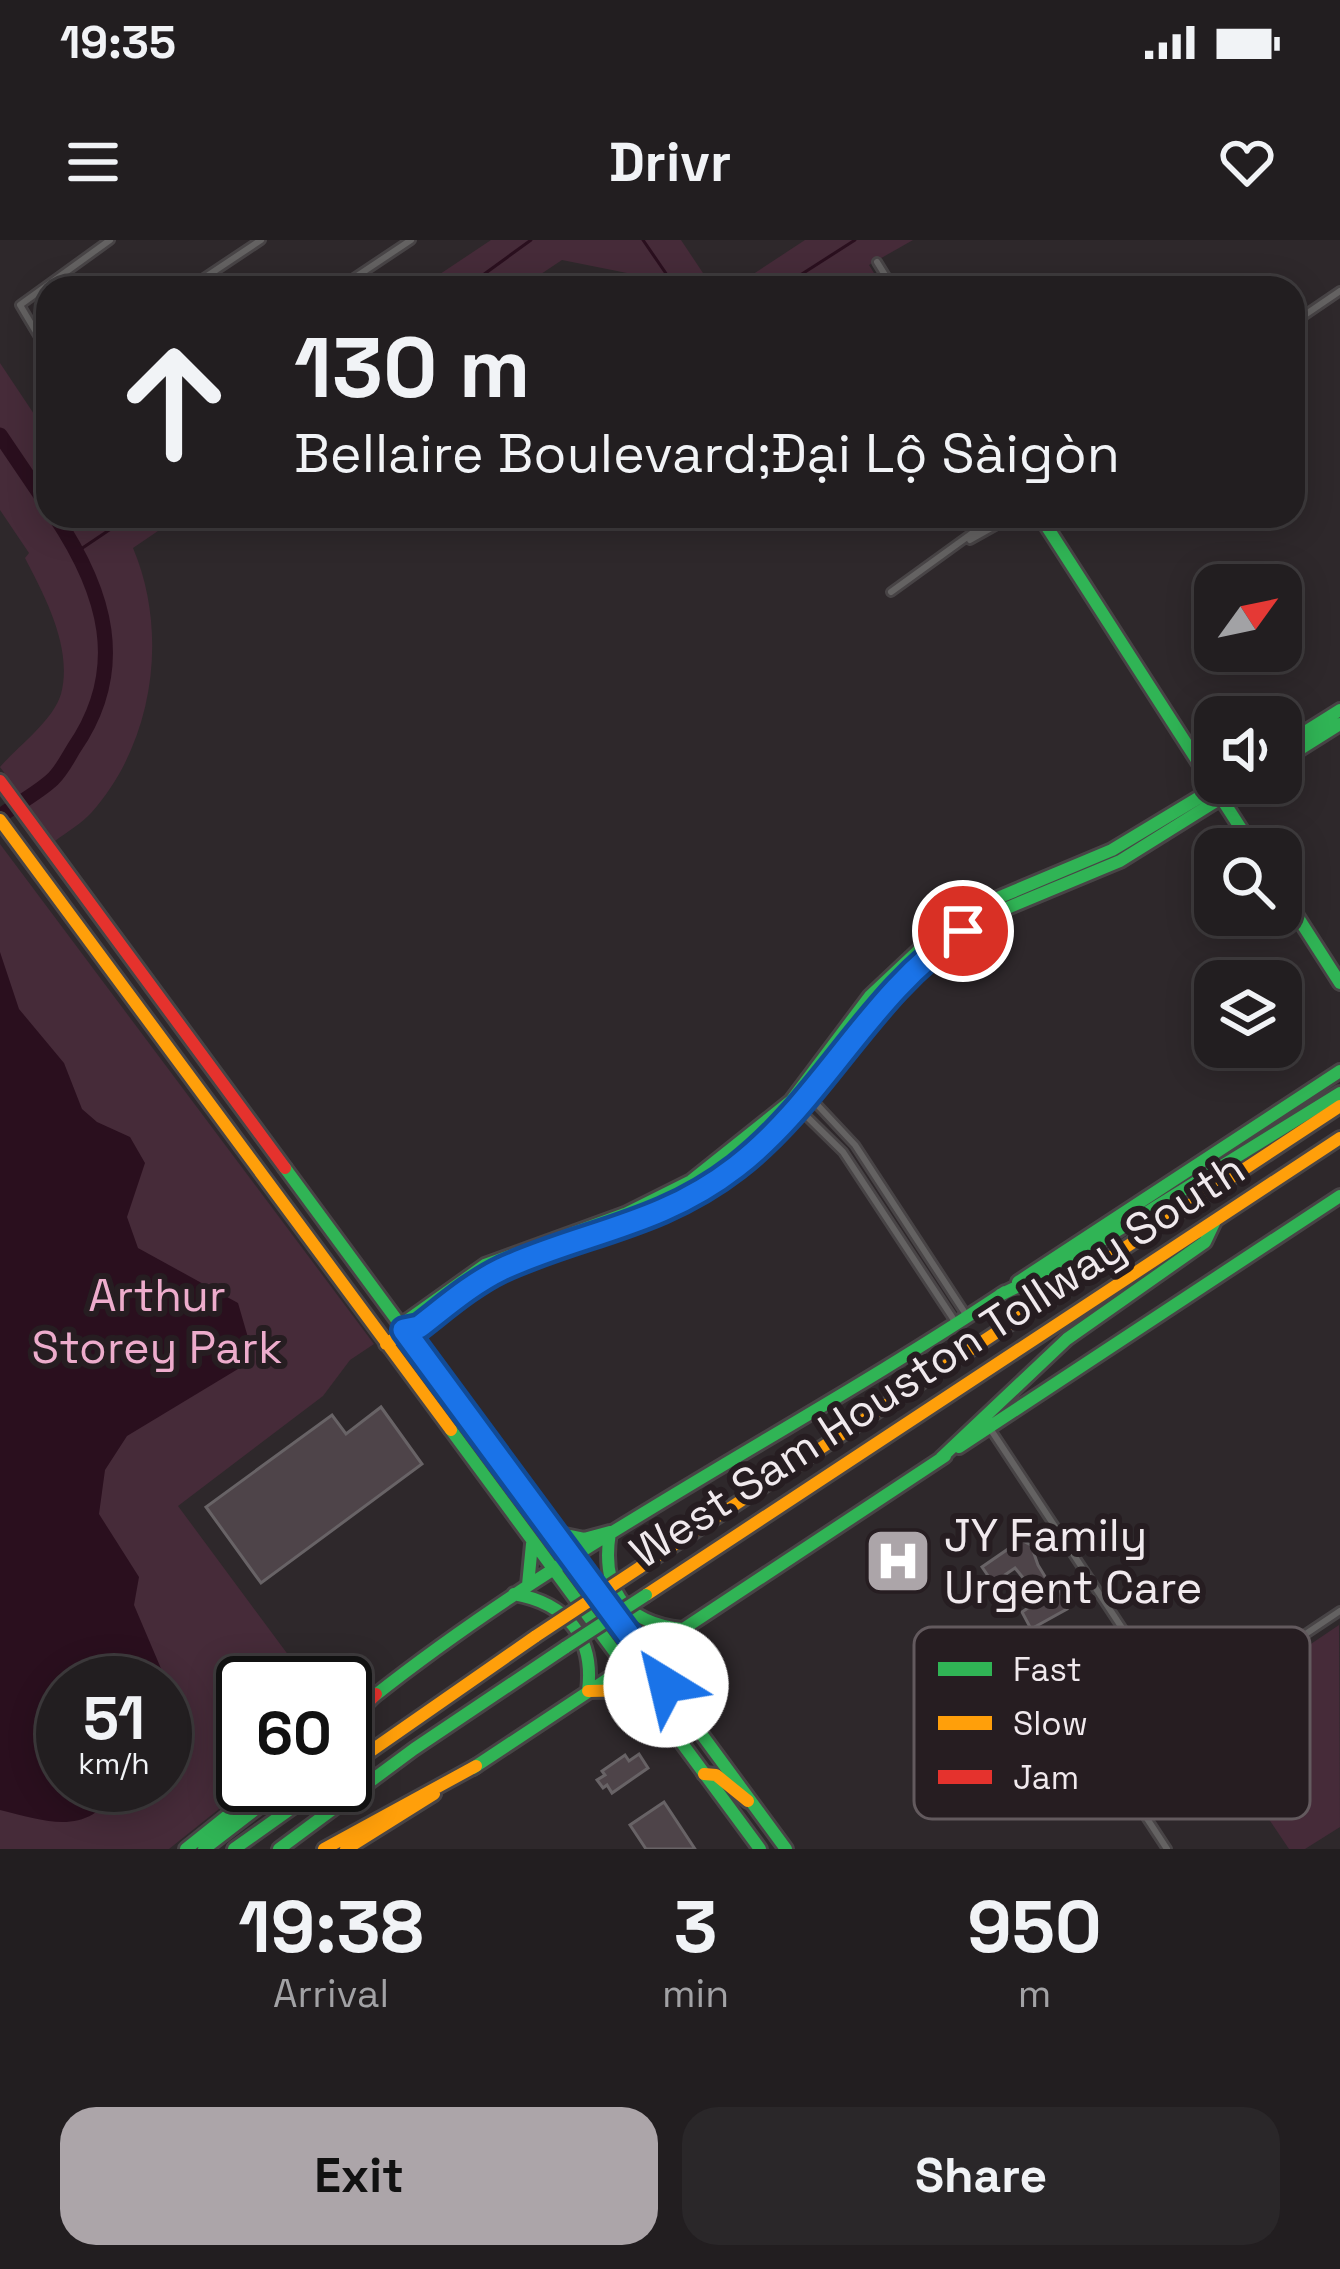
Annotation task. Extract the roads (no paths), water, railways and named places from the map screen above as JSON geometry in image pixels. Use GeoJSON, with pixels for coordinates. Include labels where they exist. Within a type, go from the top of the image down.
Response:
{"type":"FeatureCollection","features":[{"type":"Feature","properties":{"kind":"main road"},"geometry":{"type":"LineString","coordinates":[[1048,528],[1194,750]]}},
{"type":"Feature","properties":{"kind":"main road"},"geometry":{"type":"LineString","coordinates":[[1302,734],[1340,710]]}},
{"type":"Feature","properties":{"kind":"main road"},"geometry":{"type":"LineString","coordinates":[[1302,747],[1340,724]]}},
{"type":"Feature","properties":{"kind":"main road"},"geometry":{"type":"LineString","coordinates":[[1,783],[786,1849]]}},
{"type":"Feature","properties":{"kind":"main road"},"geometry":{"type":"LineString","coordinates":[[386,1344],[404,1330],[419,1327],[524,1254],[650,1211],[736,1167],[800,1099],[922,953],[959,926],[1092,867],[1197,804]]}},
{"type":"Feature","properties":{"kind":"main road"},"geometry":{"type":"LineString","coordinates":[[0,820],[760,1849]]}},
{"type":"Feature","properties":{"kind":"main road"},"geometry":{"type":"LineString","coordinates":[[1302,924],[1340,983]]}},
{"type":"Feature","properties":{"kind":"main road"},"geometry":{"type":"LineString","coordinates":[[178,1062],[197,1049]]}},
{"type":"Feature","properties":{"kind":"main road"},"geometry":{"type":"LineString","coordinates":[[372,1698],[430,1651],[572,1556],[736,1452],[898,1363],[1340,1071]]}},
{"type":"Feature","properties":{"kind":"main road"},"geometry":{"type":"LineString","coordinates":[[1000,1295],[1060,1266],[1340,1093]]}},
{"type":"Feature","properties":{"kind":"main road","name":"West Sam Houston Tollway South"},"geometry":{"type":"LineString","coordinates":[[372,1750],[536,1636],[1340,1106]]}},
{"type":"Feature","properties":{"kind":"main road","name":"West Sam Houston Tollway South"},"geometry":{"type":"LineString","coordinates":[[279,1849],[414,1749],[566,1647],[1340,1138]]}},
{"type":"Feature","properties":{"kind":"main road"},"geometry":{"type":"LineString","coordinates":[[346,1849],[1340,1196]]}},
{"type":"Feature","properties":{"kind":"main road"},"geometry":{"type":"LineString","coordinates":[[941,1458],[1067,1339],[1205,1242],[1215,1221]]}},
{"type":"Feature","properties":{"kind":"main road"},"geometry":{"type":"LineString","coordinates":[[554,1533],[584,1539],[610,1532]]}},
{"type":"Feature","properties":{"kind":"main road"},"geometry":{"type":"LineString","coordinates":[[610,1532],[604,1568],[632,1611],[653,1628],[676,1633]]}},
{"type":"Feature","properties":{"kind":"main road"},"geometry":{"type":"LineString","coordinates":[[528,1585],[534,1564],[531,1540]]}},
{"type":"Feature","properties":{"kind":"main road"},"geometry":{"type":"LineString","coordinates":[[514,1594],[539,1596],[562,1610],[592,1656],[588,1691]]}},
{"type":"Feature","properties":{"kind":"main road"},"geometry":{"type":"LineString","coordinates":[[666,1685],[664,1658],[676,1633]]}},
{"type":"Feature","properties":{"kind":"main road"},"geometry":{"type":"LineString","coordinates":[[588,1691],[642,1690]]}},
{"type":"Feature","properties":{"kind":"main road"},"geometry":{"type":"LineString","coordinates":[[324,1849],[476,1766]]}},
{"type":"Feature","properties":{"kind":"main road"},"geometry":{"type":"LineString","coordinates":[[704,1774],[716,1774],[742,1799],[752,1802]]}},
{"type":"Feature","properties":{"kind":"main road"},"geometry":{"type":"LineString","coordinates":[[186,1849],[232,1812]]}},
{"type":"Feature","properties":{"kind":"main road"},"geometry":{"type":"LineString","coordinates":[[205,1849],[252,1812]]}},
{"type":"Feature","properties":{"kind":"main road"},"geometry":{"type":"LineString","coordinates":[[234,1849],[286,1812]]}},
{"type":"Feature","properties":{"kind":"street"},"geometry":{"type":"LineString","coordinates":[[60,276],[110,240]]}},
{"type":"Feature","properties":{"kind":"street"},"geometry":{"type":"LineString","coordinates":[[207,276],[261,240]]}},
{"type":"Feature","properties":{"kind":"street"},"geometry":{"type":"LineString","coordinates":[[392,240],[398,249]]}},
{"type":"Feature","properties":{"kind":"street"},"geometry":{"type":"LineString","coordinates":[[357,276],[411,240]]}},
{"type":"Feature","properties":{"kind":"street"},"geometry":{"type":"LineString","coordinates":[[877,262],[886,276]]}},
{"type":"Feature","properties":{"kind":"street"},"geometry":{"type":"LineString","coordinates":[[1305,315],[1340,291]]}},
{"type":"Feature","properties":{"kind":"street"},"geometry":{"type":"LineString","coordinates":[[36,293],[20,305],[36,332]]}},
{"type":"Feature","properties":{"kind":"street"},"geometry":{"type":"LineString","coordinates":[[891,592],[982,528]]}},
{"type":"Feature","properties":{"kind":"street"},"geometry":{"type":"LineString","coordinates":[[967,541],[995,528]]}},
{"type":"Feature","properties":{"kind":"street"},"geometry":{"type":"LineString","coordinates":[[800,1099],[847,1135],[962,1320]]}},
{"type":"Feature","properties":{"kind":"street"},"geometry":{"type":"LineString","coordinates":[[800,1099],[962,1320]]}},
{"type":"Feature","properties":{"kind":"street"},"geometry":{"type":"LineString","coordinates":[[877,1204],[889,1196]]}},
{"type":"Feature","properties":{"kind":"street"},"geometry":{"type":"LineString","coordinates":[[989,1426],[1121,1627]]}},
{"type":"Feature","properties":{"kind":"street"},"geometry":{"type":"LineString","coordinates":[[1310,1631],[1340,1611]]}},
{"type":"Feature","properties":{"kind":"street"},"geometry":{"type":"LineString","coordinates":[[1148,1819],[1167,1849]]}},
{"type":"Feature","properties":{"kind":"waterway"},"geometry":{"type":"LineString","coordinates":[[482,276],[531,240]]}},
{"type":"Feature","properties":{"kind":"waterway"},"geometry":{"type":"LineString","coordinates":[[643,240],[668,276]]}},
{"type":"Feature","properties":{"kind":"waterway"},"geometry":{"type":"LineString","coordinates":[[799,276],[855,240]]}},
{"type":"Feature","properties":{"kind":"waterway"},"geometry":{"type":"LineString","coordinates":[[0,435],[36,488]]}},
{"type":"Feature","properties":{"kind":"waterway"},"geometry":{"type":"LineString","coordinates":[[0,816],[59,772],[91,718],[101,689],[104,630],[87,573],[62,528]]}},
{"type":"Feature","properties":{"kind":"waterway"},"geometry":{"type":"LineString","coordinates":[[78,551],[112,528]]}},
{"type":"Feature","properties":{"kind":"place","name":"JY Family Urgent Care"},"geometry":{"type":"Point","coordinates":[898,1561]}},
{"type":"Feature","properties":{"kind":"park label","name":"Arthur Storey Park"},"geometry":{"type":"Point","coordinates":[157,1321]}}]}
